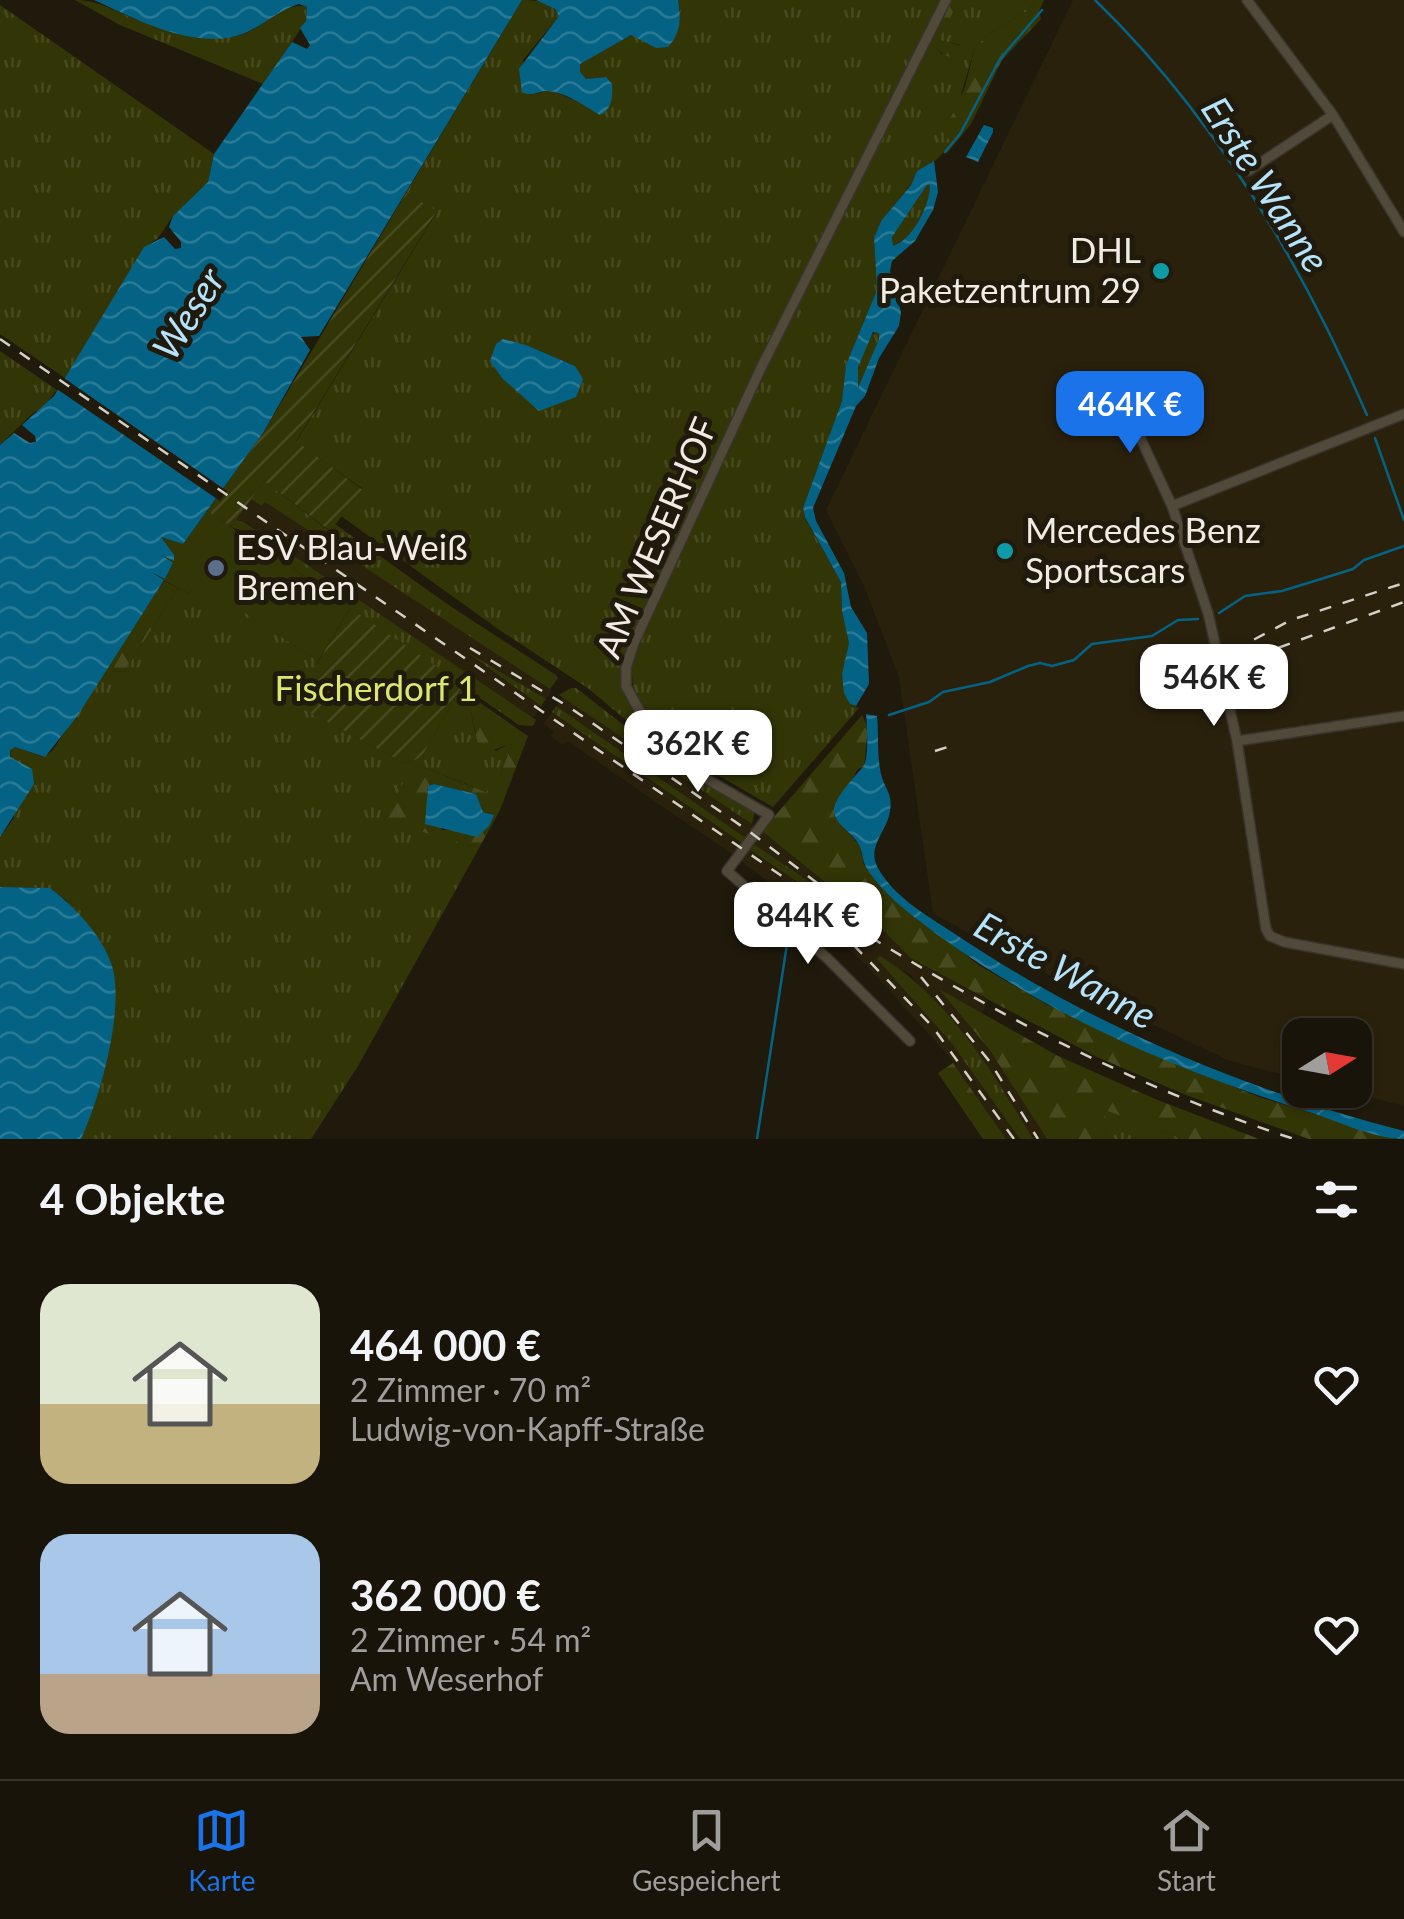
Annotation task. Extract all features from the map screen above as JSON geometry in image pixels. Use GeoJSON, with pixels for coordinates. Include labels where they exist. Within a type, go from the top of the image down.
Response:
{"type":"FeatureCollection","features":[{"type":"Feature","properties":{"kind":"street","name":"AM WESERHOF"},"geometry":{"type":"LineString","coordinates":[[910,1042],[827,958],[727,871],[770,815],[663,754],[628,692],[625,677],[634,642],[760,370],[946,0]]}},
{"type":"Feature","properties":{"kind":"street"},"geometry":{"type":"LineString","coordinates":[[1247,0],[1333,114],[1404,232]]}},
{"type":"Feature","properties":{"kind":"street"},"geometry":{"type":"LineString","coordinates":[[1248,171],[1333,114]]}},
{"type":"Feature","properties":{"kind":"street"},"geometry":{"type":"LineString","coordinates":[[1119,392],[1172,506],[1208,614],[1236,741],[1264,922],[1270,936],[1404,964]]}},
{"type":"Feature","properties":{"kind":"street"},"geometry":{"type":"LineString","coordinates":[[1172,506],[1404,414]]}},
{"type":"Feature","properties":{"kind":"street"},"geometry":{"type":"LineString","coordinates":[[1236,741],[1404,716]]}},
{"type":"Feature","properties":{"kind":"shaded area"},"geometry":{"type":"Polygon","coordinates":[[[1073,0],[1404,0],[1404,1106],[1372,1098],[1372,1018],[1282,1018],[1282,1074],[1230,1061],[1013,958],[933,913],[899,677],[864,586],[826,510],[1073,0]]]}},
{"type":"Feature","properties":{"kind":"shaded area"},"geometry":{"type":"Polygon","coordinates":[[[251,499],[260,506],[264,501],[552,690],[546,699],[465,652],[541,706],[533,718],[245,522],[236,520],[251,499]]]}},
{"type":"Feature","properties":{"kind":"shaded area"},"geometry":{"type":"Polygon","coordinates":[[[563,697],[752,824],[755,827],[747,839],[556,706],[563,697]]]}},
{"type":"Feature","properties":{"kind":"shaded area"},"geometry":{"type":"Polygon","coordinates":[[[552,712],[743,845],[735,856],[567,741],[562,745],[551,736],[554,731],[543,724],[552,712]]]}},
{"type":"Feature","properties":{"kind":"shaded area"},"geometry":{"type":"Polygon","coordinates":[[[762,831],[877,924],[912,959],[988,1001],[982,1013],[941,991],[989,1049],[1047,1139],[1033,1139],[975,1050],[910,974],[878,958],[950,1041],[1020,1139],[1006,1139],[947,1054],[868,967],[825,926],[741,861],[749,849],[853,919],[804,878],[752,843],[762,831]]]}},
{"type":"Feature","properties":{"kind":"green space"},"geometry":{"type":"Polygon","coordinates":[[[75,0],[143,21],[229,36],[254,29],[289,8],[307,7],[306,21],[263,84],[120,25],[75,0]]]}},
{"type":"Feature","properties":{"kind":"green space"},"geometry":{"type":"Polygon","coordinates":[[[522,0],[548,5],[559,16],[523,60],[530,95],[551,90],[578,102],[605,77],[586,79],[580,64],[680,11],[678,0],[944,0],[754,376],[644,612],[622,675],[649,732],[645,736],[589,689],[341,516],[363,489],[296,442],[437,212],[406,193],[522,0]],[[496,344],[491,361],[502,378],[575,366],[526,345],[496,344]]]}},
{"type":"Feature","properties":{"kind":"green space"},"geometry":{"type":"Polygon","coordinates":[[[952,0],[959,0],[939,40],[970,48],[969,57],[948,56],[930,43],[952,0]]]}},
{"type":"Feature","properties":{"kind":"green space"},"geometry":{"type":"Polygon","coordinates":[[[959,0],[1035,0],[1029,10],[990,33],[975,47],[952,144],[935,161],[917,171],[881,221],[874,238],[877,290],[846,365],[842,401],[803,508],[841,582],[849,643],[842,675],[850,704],[859,708],[773,807],[702,766],[666,737],[634,694],[631,666],[732,439],[890,116],[930,43],[942,54],[961,45],[938,40],[959,0]]]}},
{"type":"Feature","properties":{"kind":"green space"},"geometry":{"type":"Polygon","coordinates":[[[1035,0],[1044,0],[1039,11],[1041,19],[1002,60],[971,124],[947,153],[952,144],[944,132],[965,87],[975,47],[990,33],[1029,10],[1035,0]]]}},
{"type":"Feature","properties":{"kind":"green space"},"geometry":{"type":"Polygon","coordinates":[[[0,5],[214,154],[208,182],[173,216],[158,238],[144,248],[65,378],[0,334],[0,5]]]}},
{"type":"Feature","properties":{"kind":"green space"},"geometry":{"type":"Polygon","coordinates":[[[927,185],[927,203],[919,221],[907,237],[893,246],[892,237],[927,185]]]}},
{"type":"Feature","properties":{"kind":"green space"},"geometry":{"type":"Polygon","coordinates":[[[406,193],[437,211],[296,441],[363,490],[330,531],[264,481],[231,527],[207,511],[263,433],[406,193]]]}},
{"type":"Feature","properties":{"kind":"green space"},"geometry":{"type":"Polygon","coordinates":[[[876,331],[879,339],[858,388],[861,358],[876,331]]]}},
{"type":"Feature","properties":{"kind":"green space"},"geometry":{"type":"Polygon","coordinates":[[[0,351],[57,390],[41,410],[34,412],[0,445],[0,351]]]}},
{"type":"Feature","properties":{"kind":"green space"},"geometry":{"type":"Polygon","coordinates":[[[264,481],[329,531],[335,524],[558,678],[550,689],[265,502],[261,506],[251,499],[264,481]]]}},
{"type":"Feature","properties":{"kind":"green space"},"geometry":{"type":"Polygon","coordinates":[[[207,511],[237,531],[244,526],[259,536],[256,543],[350,608],[318,661],[198,582],[189,594],[151,573],[165,579],[173,564],[161,556],[172,552],[161,537],[183,544],[207,511]]]}},
{"type":"Feature","properties":{"kind":"green space"},"geometry":{"type":"Polygon","coordinates":[[[236,520],[536,720],[533,726],[519,725],[256,543],[259,536],[231,527],[236,520]]]}},
{"type":"Feature","properties":{"kind":"green space"},"geometry":{"type":"Polygon","coordinates":[[[164,581],[178,588],[124,672],[111,671],[107,667],[164,581]]]}},
{"type":"Feature","properties":{"kind":"green space"},"geometry":{"type":"Polygon","coordinates":[[[198,581],[318,661],[321,672],[303,709],[404,763],[421,758],[454,700],[471,712],[475,733],[496,751],[512,742],[500,776],[487,792],[418,765],[384,820],[479,848],[358,1066],[311,1139],[81,1139],[98,1088],[100,942],[66,900],[50,888],[0,887],[0,837],[14,818],[10,749],[15,747],[44,757],[53,750],[107,667],[124,672],[178,588],[189,594],[198,581]]]}},
{"type":"Feature","properties":{"kind":"green space","name":"Fischerdorf 1"},"geometry":{"type":"Polygon","coordinates":[[[350,608],[463,684],[421,758],[404,763],[303,709],[320,672],[316,665],[350,608]]]}},
{"type":"Feature","properties":{"kind":"green space"},"geometry":{"type":"Polygon","coordinates":[[[465,651],[546,699],[541,706],[465,651]]]}},
{"type":"Feature","properties":{"kind":"green space"},"geometry":{"type":"Polygon","coordinates":[[[571,688],[671,762],[755,811],[752,824],[559,695],[571,688]]]}},
{"type":"Feature","properties":{"kind":"green space"},"geometry":{"type":"Polygon","coordinates":[[[460,689],[528,736],[500,810],[479,848],[384,821],[410,769],[418,765],[486,792],[500,776],[512,743],[486,753],[478,745],[471,712],[454,700],[460,689]],[[428,786],[427,797],[442,830],[491,813],[483,812],[476,794],[428,786]]]}},
{"type":"Feature","properties":{"kind":"green space"},"geometry":{"type":"Polygon","coordinates":[[[556,706],[747,839],[743,844],[552,712],[556,706]]]}},
{"type":"Feature","properties":{"kind":"green space"},"geometry":{"type":"Polygon","coordinates":[[[862,715],[868,728],[864,766],[857,770],[834,816],[860,846],[864,865],[891,897],[980,966],[1046,1004],[1147,1052],[1282,1104],[1282,1108],[1295,1108],[1396,1139],[1309,1139],[1186,1095],[1097,1057],[912,959],[877,924],[762,831],[862,715]]]}},
{"type":"Feature","properties":{"kind":"green space"},"geometry":{"type":"Polygon","coordinates":[[[752,843],[804,878],[856,922],[749,849],[752,843]]]}},
{"type":"Feature","properties":{"kind":"green space"},"geometry":{"type":"Polygon","coordinates":[[[880,956],[905,973],[948,1015],[985,1063],[1033,1139],[1020,1139],[950,1041],[877,959],[880,956]]]}},
{"type":"Feature","properties":{"kind":"green space"},"geometry":{"type":"Polygon","coordinates":[[[939,989],[1058,1056],[1259,1139],[1183,1139],[1105,1110],[1106,1139],[1047,1139],[989,1049],[939,989]]]}},
{"type":"Feature","properties":{"kind":"green space"},"geometry":{"type":"Polygon","coordinates":[[[953,1063],[1006,1139],[983,1139],[938,1073],[953,1063]]]}},
{"type":"Feature","properties":{"kind":"green space"},"geometry":{"type":"Polygon","coordinates":[[[1104,1109],[1183,1139],[1106,1139],[1104,1109]]]}},
{"type":"Feature","properties":{"kind":"water","name":"Weser"},"geometry":{"type":"Polygon","coordinates":[[[94,0],[522,0],[319,336],[301,337],[310,350],[263,433],[183,544],[161,537],[174,561],[161,555],[173,563],[165,579],[151,572],[164,580],[78,715],[45,757],[15,747],[10,750],[10,757],[32,769],[34,784],[0,837],[0,445],[14,433],[30,443],[36,442],[35,436],[22,425],[54,396],[144,247],[164,237],[175,249],[181,248],[169,227],[173,216],[208,182],[214,154],[292,42],[307,49],[310,45],[300,28],[306,21],[307,7],[299,4],[244,33],[218,39],[163,30],[94,0]]]}},
{"type":"Feature","properties":{"kind":"water"},"geometry":{"type":"Polygon","coordinates":[[[536,0],[678,0],[679,25],[668,47],[656,48],[631,35],[580,64],[586,79],[606,77],[612,84],[609,106],[600,115],[560,93],[522,92],[519,69],[559,16],[555,9],[536,0]]]}},
{"type":"Feature","properties":{"kind":"water"},"geometry":{"type":"Polygon","coordinates":[[[984,125],[993,128],[993,132],[978,162],[966,157],[984,125]]]}},
{"type":"Feature","properties":{"kind":"water"},"geometry":{"type":"Polygon","coordinates":[[[934,161],[938,192],[933,210],[915,241],[892,261],[890,271],[901,312],[899,326],[879,358],[865,396],[856,406],[813,508],[844,573],[851,607],[867,633],[869,684],[856,706],[850,704],[844,693],[842,674],[849,643],[841,582],[803,508],[842,401],[846,365],[877,290],[874,238],[881,221],[911,185],[917,171],[934,161]],[[927,185],[892,237],[893,246],[907,237],[919,221],[927,203],[927,185]],[[873,332],[858,367],[858,388],[879,339],[879,333],[873,332]]]}},
{"type":"Feature","properties":{"kind":"water"},"geometry":{"type":"Polygon","coordinates":[[[503,339],[575,366],[583,379],[576,397],[539,411],[502,378],[490,361],[496,344],[503,339]]]}},
{"type":"Feature","properties":{"kind":"water"},"geometry":{"type":"Polygon","coordinates":[[[866,714],[877,716],[881,776],[891,803],[875,860],[884,878],[911,904],[1058,996],[1169,1051],[1282,1095],[1282,1104],[1163,1059],[1070,1016],[980,964],[909,913],[873,877],[857,841],[835,816],[836,803],[866,761],[866,714]]]}},
{"type":"Feature","properties":{"kind":"water"},"geometry":{"type":"Polygon","coordinates":[[[428,786],[476,794],[483,812],[494,815],[489,826],[477,837],[425,824],[428,786]]]}},
{"type":"Feature","properties":{"kind":"water"},"geometry":{"type":"Polygon","coordinates":[[[0,887],[50,888],[87,922],[112,966],[113,1029],[103,1078],[81,1139],[0,1139],[0,887]]]}},
{"type":"Feature","properties":{"kind":"water"},"geometry":{"type":"Polygon","coordinates":[[[1295,1108],[1325,1108],[1404,1131],[1404,1139],[1368,1133],[1295,1108]]]}},
{"type":"Feature","properties":{"kind":"pier"},"geometry":{"type":"Polygon","coordinates":[[[61,376],[227,491],[220,501],[54,387],[61,376]]]}},
{"type":"Feature","properties":{"kind":"waterway","name":"Erste Wanne"},"geometry":{"type":"LineString","coordinates":[[1095,0],[1179,93],[1252,194],[1314,303],[1367,415]]}},
{"type":"Feature","properties":{"kind":"waterway","name":"Erste Wanne"},"geometry":{"type":"LineString","coordinates":[[945,152],[960,134],[1000,59],[1042,10]]}},
{"type":"Feature","properties":{"kind":"waterway","name":"Erste Wanne"},"geometry":{"type":"LineString","coordinates":[[1375,438],[1404,520]]}},
{"type":"Feature","properties":{"kind":"waterway"},"geometry":{"type":"LineString","coordinates":[[1219,613],[1245,596],[1282,591],[1353,569],[1364,560],[1404,546]]}},
{"type":"Feature","properties":{"kind":"waterway"},"geometry":{"type":"LineString","coordinates":[[889,715],[929,702],[943,692],[990,682],[1028,666],[1052,666],[1074,660],[1092,644],[1152,636],[1178,620],[1198,619]]}},
{"type":"Feature","properties":{"kind":"waterway"},"geometry":{"type":"LineString","coordinates":[[757,1139],[789,931]]}},
{"type":"Feature","properties":{"kind":"railway"},"geometry":{"type":"LineString","coordinates":[[0,339],[872,938],[1077,1051],[1238,1120],[1294,1139]]}},
{"type":"Feature","properties":{"kind":"railway"},"geometry":{"type":"LineString","coordinates":[[1143,684],[1219,658],[1291,620],[1404,583]]}},
{"type":"Feature","properties":{"kind":"railway"},"geometry":{"type":"LineString","coordinates":[[1256,656],[1404,602]]}},
{"type":"Feature","properties":{"kind":"railway"},"geometry":{"type":"LineString","coordinates":[[470,648],[569,707],[750,832],[850,908]]}},
{"type":"Feature","properties":{"kind":"railway"},"geometry":{"type":"LineString","coordinates":[[935,751],[957,744]]}},
{"type":"Feature","properties":{"kind":"railway"},"geometry":{"type":"LineString","coordinates":[[837,928],[932,1026],[1014,1139]]}},
{"type":"Feature","properties":{"kind":"railway"},"geometry":{"type":"LineString","coordinates":[[921,977],[990,1062],[1038,1139]]}},
{"type":"Feature","properties":{"kind":"place","name":"DHL Paketzentrum 29"},"geometry":{"type":"Point","coordinates":[1161,271]}},
{"type":"Feature","properties":{"kind":"place","name":"Mercedes Benz Sportscars"},"geometry":{"type":"Point","coordinates":[1005,551]}},
{"type":"Feature","properties":{"kind":"place","name":"ESV Blau-Weiß Bremen"},"geometry":{"type":"Point","coordinates":[216,568]}}]}
